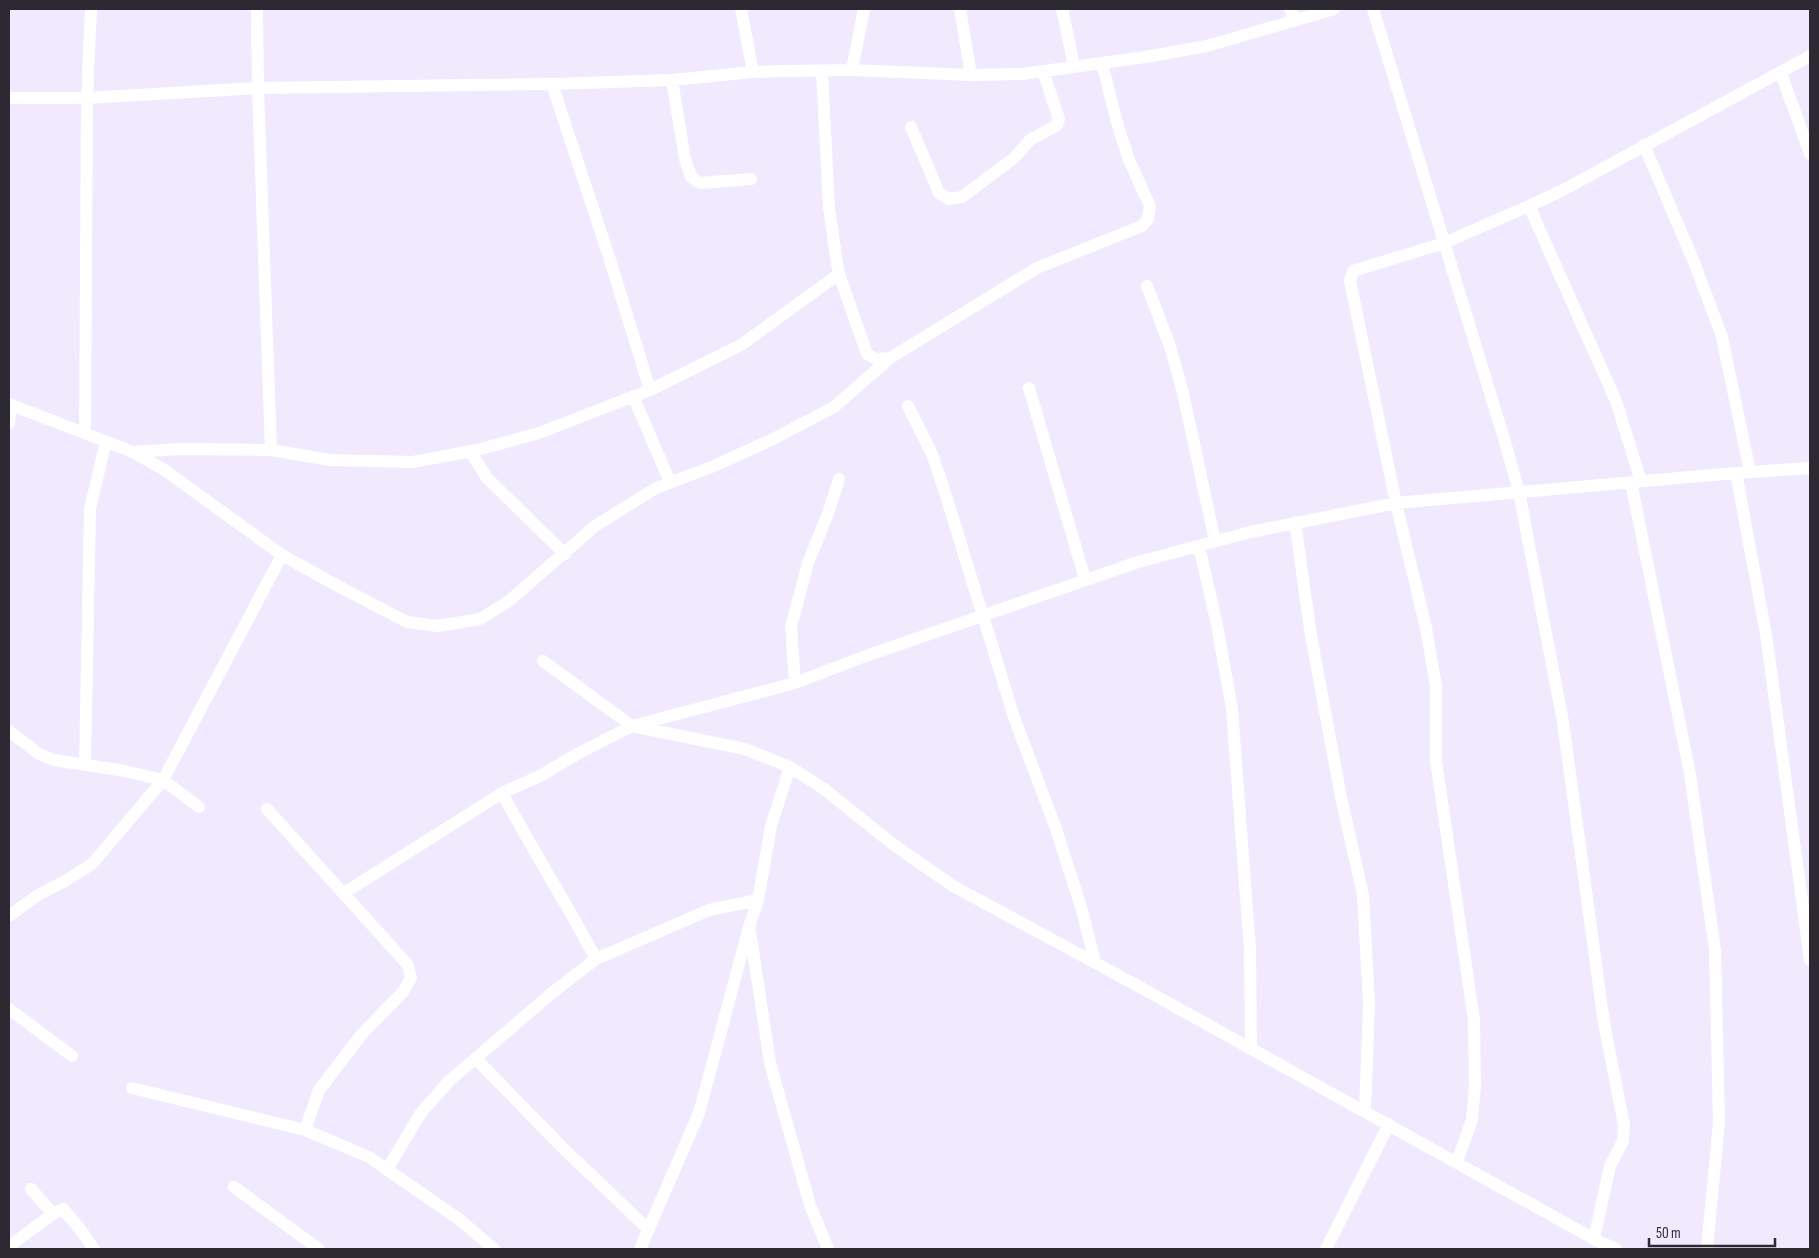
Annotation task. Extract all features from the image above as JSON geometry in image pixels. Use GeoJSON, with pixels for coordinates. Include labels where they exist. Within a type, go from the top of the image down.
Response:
{"type":"FeatureCollection","features":[{"type":"Feature","properties":{"kind":"street"},"geometry":{"type":"LineString","coordinates":[[85,432],[87,98],[90,9]]}},
{"type":"Feature","properties":{"kind":"street"},"geometry":{"type":"LineString","coordinates":[[257,9],[258,88],[271,450]]}},
{"type":"Feature","properties":{"kind":"street"},"geometry":{"type":"LineString","coordinates":[[741,9],[753,72]]}},
{"type":"Feature","properties":{"kind":"street"},"geometry":{"type":"LineString","coordinates":[[852,70],[864,9]]}},
{"type":"Feature","properties":{"kind":"street"},"geometry":{"type":"LineString","coordinates":[[960,9],[971,75]]}},
{"type":"Feature","properties":{"kind":"street"},"geometry":{"type":"LineString","coordinates":[[1062,9],[1074,66]]}},
{"type":"Feature","properties":{"kind":"street"},"geometry":{"type":"LineString","coordinates":[[9,98],[87,98],[258,88],[552,84],[672,80],[753,72],[852,70],[971,75],[1023,74],[1207,46],[1292,15],[1334,9]]}},
{"type":"Feature","properties":{"kind":"street"},"geometry":{"type":"LineString","coordinates":[[1373,9],[1519,492],[1563,722],[1604,1023],[1624,1125],[1623,1142],[1610,1166],[1594,1239]]}},
{"type":"Feature","properties":{"kind":"street"},"geometry":{"type":"LineString","coordinates":[[1457,1162],[1472,1120],[1476,1086],[1474,1020],[1436,761],[1436,686],[1426,628],[1396,503],[1350,281],[1354,272],[1444,243],[1563,190],[1810,56]]}},
{"type":"Feature","properties":{"kind":"street"},"geometry":{"type":"LineString","coordinates":[[9,424],[10,404],[133,452],[163,469],[282,555],[407,622],[438,626],[480,619],[509,602],[595,526],[656,488],[714,466],[773,439],[834,407],[890,358],[1037,268],[1142,226],[1148,219],[1150,206],[1129,160],[1117,123],[1102,63]]}},
{"type":"Feature","properties":{"kind":"street"},"geometry":{"type":"LineString","coordinates":[[822,71],[829,208],[839,274],[867,354],[876,359],[890,358]]}},
{"type":"Feature","properties":{"kind":"street"},"geometry":{"type":"LineString","coordinates":[[911,127],[939,193],[949,199],[962,197],[1014,158],[1030,140],[1057,125],[1059,118],[1044,71]]}},
{"type":"Feature","properties":{"kind":"street"},"geometry":{"type":"LineString","coordinates":[[1781,73],[1810,154]]}},
{"type":"Feature","properties":{"kind":"street"},"geometry":{"type":"LineString","coordinates":[[672,80],[685,159],[691,177],[700,183],[751,179]]}},
{"type":"Feature","properties":{"kind":"street"},"geometry":{"type":"LineString","coordinates":[[552,84],[611,263],[650,390]]}},
{"type":"Feature","properties":{"kind":"street"},"geometry":{"type":"LineString","coordinates":[[1644,145],[1694,262],[1722,336],[1750,472]]}},
{"type":"Feature","properties":{"kind":"street"},"geometry":{"type":"LineString","coordinates":[[1529,206],[1616,401],[1636,482],[1690,774],[1715,950],[1718,1122],[1707,1249]]}},
{"type":"Feature","properties":{"kind":"street"},"geometry":{"type":"LineString","coordinates":[[133,452],[179,449],[271,450],[330,460],[413,462],[470,451],[539,433],[650,390],[741,345],[839,274]]}},
{"type":"Feature","properties":{"kind":"street"},"geometry":{"type":"LineString","coordinates":[[1147,286],[1170,346],[1183,393],[1215,541]]}},
{"type":"Feature","properties":{"kind":"street"},"geometry":{"type":"LineString","coordinates":[[1029,388],[1085,579]]}},
{"type":"Feature","properties":{"kind":"street"},"geometry":{"type":"LineString","coordinates":[[633,396],[670,482]]}},
{"type":"Feature","properties":{"kind":"street"},"geometry":{"type":"LineString","coordinates":[[908,406],[932,454],[1014,717],[1055,826],[1081,907],[1095,962]]}},
{"type":"Feature","properties":{"kind":"street"},"geometry":{"type":"LineString","coordinates":[[85,764],[90,509],[106,440]]}},
{"type":"Feature","properties":{"kind":"street"},"geometry":{"type":"LineString","coordinates":[[470,451],[487,478],[565,554]]}},
{"type":"Feature","properties":{"kind":"street"},"geometry":{"type":"LineString","coordinates":[[344,893],[502,792],[540,776],[578,753],[632,726],[795,683],[863,656],[1135,563],[1295,522],[1396,503],[1810,468]]}},
{"type":"Feature","properties":{"kind":"street"},"geometry":{"type":"LineString","coordinates":[[1736,473],[1766,634],[1810,960]]}},
{"type":"Feature","properties":{"kind":"street"},"geometry":{"type":"LineString","coordinates":[[795,683],[791,626],[808,563],[829,511],[839,479]]}},
{"type":"Feature","properties":{"kind":"street"},"geometry":{"type":"LineString","coordinates":[[1295,522],[1311,636],[1341,797],[1363,895],[1369,1004],[1364,1111]]}},
{"type":"Feature","properties":{"kind":"street"},"geometry":{"type":"LineString","coordinates":[[1199,546],[1217,625],[1232,709],[1250,950],[1251,1049]]}},
{"type":"Feature","properties":{"kind":"street"},"geometry":{"type":"LineString","coordinates":[[9,916],[38,895],[92,864],[163,780],[282,555]]}},
{"type":"Feature","properties":{"kind":"street"},"geometry":{"type":"LineString","coordinates":[[543,661],[632,726],[745,749],[790,768],[824,789],[894,845],[953,886],[1095,962],[1594,1239],[1616,1249]]}},
{"type":"Feature","properties":{"kind":"street"},"geometry":{"type":"LineString","coordinates":[[9,731],[39,754],[54,760],[125,771],[163,780],[199,807]]}},
{"type":"Feature","properties":{"kind":"street"},"geometry":{"type":"LineString","coordinates":[[640,1249],[699,1112],[749,926],[758,900],[771,826],[790,768]]}},
{"type":"Feature","properties":{"kind":"street"},"geometry":{"type":"LineString","coordinates":[[502,792],[596,958]]}},
{"type":"Feature","properties":{"kind":"street"},"geometry":{"type":"LineString","coordinates":[[267,809],[408,965],[411,978],[404,992],[362,1034],[319,1090],[305,1130]]}},
{"type":"Feature","properties":{"kind":"street"},"geometry":{"type":"LineString","coordinates":[[388,1170],[420,1114],[449,1081],[552,992],[596,958],[709,910],[758,900]]}},
{"type":"Feature","properties":{"kind":"street"},"geometry":{"type":"LineString","coordinates":[[749,926],[770,1063],[810,1205],[828,1249]]}},
{"type":"Feature","properties":{"kind":"street"},"geometry":{"type":"LineString","coordinates":[[9,1009],[72,1056]]}},
{"type":"Feature","properties":{"kind":"street"},"geometry":{"type":"LineString","coordinates":[[476,1059],[563,1148],[648,1230]]}},
{"type":"Feature","properties":{"kind":"street"},"geometry":{"type":"LineString","coordinates":[[132,1088],[305,1130],[370,1157],[460,1220],[494,1249]]}},
{"type":"Feature","properties":{"kind":"street"},"geometry":{"type":"LineString","coordinates":[[1326,1249],[1389,1124]]}},
{"type":"Feature","properties":{"kind":"street"},"geometry":{"type":"LineString","coordinates":[[234,1187],[319,1249]]}},
{"type":"Feature","properties":{"kind":"street"},"geometry":{"type":"LineString","coordinates":[[31,1189],[53,1214]]}},
{"type":"Feature","properties":{"kind":"street"},"geometry":{"type":"LineString","coordinates":[[9,1246],[53,1214],[63,1209],[94,1249]]}}]}
